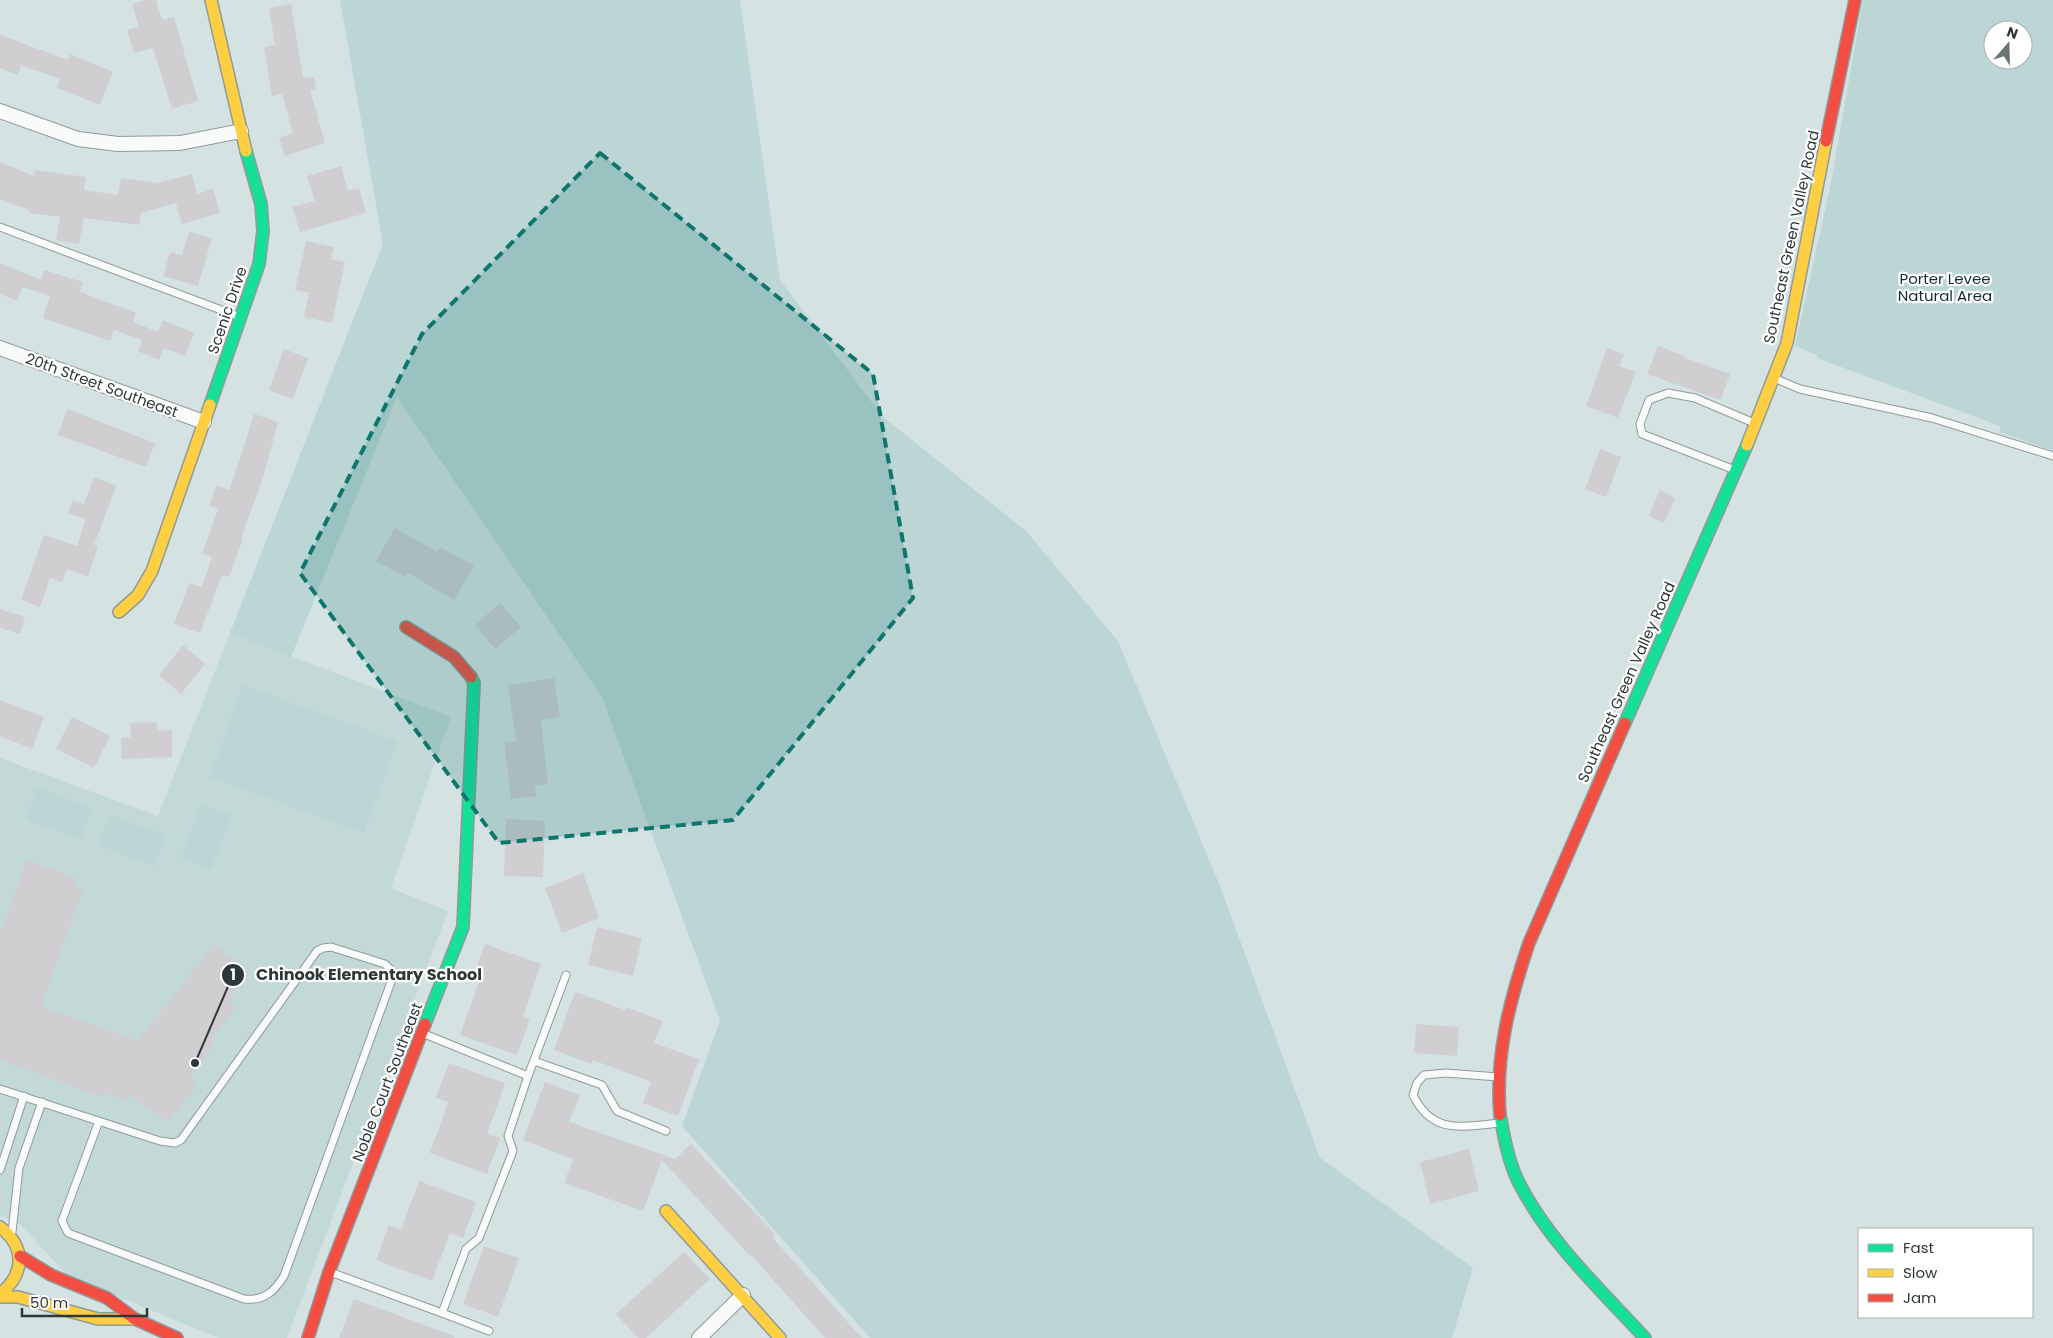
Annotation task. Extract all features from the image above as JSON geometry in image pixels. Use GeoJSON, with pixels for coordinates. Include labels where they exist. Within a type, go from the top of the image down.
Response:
{"type":"FeatureCollection","features":[{"type":"Feature","properties":{"kind":"street","name":"Scenic Drive"},"geometry":{"type":"LineString","coordinates":[[119,612],[138,595],[152,571],[259,264],[263,231],[261,204],[240,130],[211,0]]}},
{"type":"Feature","properties":{"kind":"street","name":"Southeast Green Valley Road"},"geometry":{"type":"LineString","coordinates":[[1645,1338],[1571,1256],[1536,1212],[1520,1181],[1511,1160],[1502,1122],[1498,1077],[1500,1050],[1509,1005],[1530,943],[1736,470],[1787,343],[1855,0]]}},
{"type":"Feature","properties":{"kind":"street"},"geometry":{"type":"LineString","coordinates":[[0,111],[78,139],[118,144],[180,143],[240,130]]}},
{"type":"Feature","properties":{"kind":"street","name":"20th Street Southeast"},"geometry":{"type":"LineString","coordinates":[[0,348],[204,422]]}},
{"type":"Feature","properties":{"kind":"street","name":"Noble Court Southeast"},"geometry":{"type":"LineString","coordinates":[[308,1338],[329,1272],[463,926],[474,683],[468,671],[456,659],[406,627]]}},
{"type":"Feature","properties":{"kind":"street"},"geometry":{"type":"LineString","coordinates":[[666,1211],[744,1295],[780,1338]]}},
{"type":"Feature","properties":{"kind":"street"},"geometry":{"type":"LineString","coordinates":[[0,1227],[11,1236],[17,1245],[20,1256],[15,1280],[0,1296]]}},
{"type":"Feature","properties":{"kind":"street"},"geometry":{"type":"LineString","coordinates":[[20,1256],[51,1275],[107,1298],[135,1319],[171,1337]]}},
{"type":"Feature","properties":{"kind":"street"},"geometry":{"type":"LineString","coordinates":[[699,1338],[744,1295]]}},
{"type":"Feature","properties":{"kind":"street"},"geometry":{"type":"LineString","coordinates":[[0,1296],[18,1297],[98,1319],[135,1319]]}},
{"type":"Feature","properties":{"kind":"lane"},"geometry":{"type":"LineString","coordinates":[[0,227],[240,317]]}},
{"type":"Feature","properties":{"kind":"lane"},"geometry":{"type":"LineString","coordinates":[[1774,378],[1800,389],[1932,418],[2053,456]]}},
{"type":"Feature","properties":{"kind":"lane"},"geometry":{"type":"LineString","coordinates":[[1736,470],[1642,434],[1640,424],[1649,400],[1668,393],[1695,398],[1755,423]]}},
{"type":"Feature","properties":{"kind":"lane"},"geometry":{"type":"LineString","coordinates":[[0,1089],[24,1096],[160,1141],[175,1143],[181,1140],[317,951],[332,947],[385,964],[392,971],[391,982],[288,1267],[276,1290],[264,1298],[255,1300],[244,1299],[68,1232],[62,1221],[99,1121]]}},
{"type":"Feature","properties":{"kind":"lane"},"geometry":{"type":"LineString","coordinates":[[442,1313],[466,1249],[479,1238],[514,1151],[508,1136],[528,1076],[566,975]]}},
{"type":"Feature","properties":{"kind":"lane"},"geometry":{"type":"LineString","coordinates":[[422,1032],[528,1076]]}},
{"type":"Feature","properties":{"kind":"lane"},"geometry":{"type":"LineString","coordinates":[[534,1061],[602,1085],[617,1111],[666,1131]]}},
{"type":"Feature","properties":{"kind":"lane"},"geometry":{"type":"LineString","coordinates":[[1498,1077],[1446,1073],[1424,1075],[1417,1082],[1413,1095],[1420,1109],[1435,1122],[1452,1127],[1502,1122]]}},
{"type":"Feature","properties":{"kind":"lane"},"geometry":{"type":"LineString","coordinates":[[0,1170],[24,1096]]}},
{"type":"Feature","properties":{"kind":"lane"},"geometry":{"type":"LineString","coordinates":[[11,1236],[19,1168],[42,1102]]}},
{"type":"Feature","properties":{"kind":"lane"},"geometry":{"type":"LineString","coordinates":[[329,1272],[489,1331]]}},
{"type":"Feature","properties":{"kind":"highlighted area"},"geometry":{"type":"Polygon","coordinates":[[[600,153],[873,374],[913,598],[733,820],[499,843],[300,573],[422,334],[600,153]]]}},
{"type":"Feature","properties":{"kind":"shaded area"},"geometry":{"type":"Polygon","coordinates":[[[230,633],[451,717],[391,888],[448,911],[287,1338],[219,1338],[68,1276],[20,1224],[0,1216],[0,758],[158,816],[230,633]]]}},
{"type":"Feature","properties":{"kind":"green space"},"geometry":{"type":"Polygon","coordinates":[[[340,0],[740,0],[780,280],[882,416],[1026,531],[1118,641],[1220,886],[1320,1158],[1473,1268],[1452,1338],[870,1338],[682,1126],[720,1021],[602,697],[397,397],[291,657],[230,633],[383,244],[340,0]]]}},
{"type":"Feature","properties":{"kind":"green space","name":"Porter Levee Natural Area"},"geometry":{"type":"Polygon","coordinates":[[[1863,0],[2053,0],[2053,451],[2000,432],[2000,426],[1817,358],[1817,355],[1795,346],[1831,183],[1863,0]]]}},
{"type":"Feature","properties":{"kind":"green space"},"geometry":{"type":"Polygon","coordinates":[[[243,685],[397,741],[364,833],[210,777],[243,685]]]}},
{"type":"Feature","properties":{"kind":"green space"},"geometry":{"type":"Polygon","coordinates":[[[37,788],[92,808],[81,839],[26,819],[37,788]]]}},
{"type":"Feature","properties":{"kind":"green space"},"geometry":{"type":"Polygon","coordinates":[[[201,804],[231,815],[211,869],[181,858],[201,804]]]}},
{"type":"Feature","properties":{"kind":"green space"},"geometry":{"type":"Polygon","coordinates":[[[110,815],[165,835],[154,866],[99,845],[110,815]]]}},
{"type":"Feature","properties":{"kind":"building"},"geometry":{"type":"Polygon","coordinates":[[[145,0],[156,0],[162,20],[174,17],[198,101],[172,109],[153,48],[134,53],[127,30],[139,27],[132,4],[145,0]]]}},
{"type":"Feature","properties":{"kind":"building"},"geometry":{"type":"Polygon","coordinates":[[[291,4],[303,78],[314,77],[316,89],[310,90],[325,143],[285,156],[279,138],[293,133],[282,94],[272,96],[264,47],[275,45],[269,8],[291,4]]]}},
{"type":"Feature","properties":{"kind":"building"},"geometry":{"type":"Polygon","coordinates":[[[0,35],[68,60],[70,54],[113,72],[100,105],[57,88],[60,79],[21,65],[18,75],[0,68],[0,35]]]}},
{"type":"Feature","properties":{"kind":"building"},"geometry":{"type":"Polygon","coordinates":[[[0,162],[34,176],[35,170],[86,177],[84,190],[118,195],[121,178],[157,183],[192,174],[197,194],[213,189],[220,213],[182,224],[176,203],[141,213],[139,225],[84,218],[79,244],[56,240],[60,217],[29,213],[29,210],[0,199],[0,162]]]}},
{"type":"Feature","properties":{"kind":"building"},"geometry":{"type":"Polygon","coordinates":[[[341,166],[348,191],[359,188],[366,213],[300,232],[292,207],[315,201],[307,176],[341,166]]]}},
{"type":"Feature","properties":{"kind":"building"},"geometry":{"type":"Polygon","coordinates":[[[189,232],[212,238],[198,286],[163,276],[170,252],[182,255],[189,232]]]}},
{"type":"Feature","properties":{"kind":"building"},"geometry":{"type":"Polygon","coordinates":[[[306,241],[334,247],[331,259],[345,262],[332,323],[304,317],[309,293],[295,290],[306,241]]]}},
{"type":"Feature","properties":{"kind":"building"},"geometry":{"type":"Polygon","coordinates":[[[0,263],[41,280],[44,270],[83,282],[80,292],[136,313],[133,322],[158,332],[163,320],[194,333],[185,356],[164,348],[159,360],[138,351],[142,340],[114,330],[110,341],[43,318],[50,296],[23,287],[17,301],[0,294],[0,263]]]}},
{"type":"Feature","properties":{"kind":"building"},"geometry":{"type":"Polygon","coordinates":[[[1658,346],[1730,374],[1721,400],[1647,374],[1658,346]]]}},
{"type":"Feature","properties":{"kind":"building"},"geometry":{"type":"Polygon","coordinates":[[[1607,348],[1624,354],[1619,366],[1636,372],[1618,418],[1586,406],[1607,348]]]}},
{"type":"Feature","properties":{"kind":"building"},"geometry":{"type":"Polygon","coordinates":[[[284,349],[308,358],[293,399],[269,390],[284,349]]]}},
{"type":"Feature","properties":{"kind":"building"},"geometry":{"type":"Polygon","coordinates":[[[67,409],[155,443],[146,467],[58,435],[67,409]]]}},
{"type":"Feature","properties":{"kind":"building"},"geometry":{"type":"Polygon","coordinates":[[[254,414],[278,422],[263,478],[229,577],[222,575],[200,633],[174,624],[189,583],[202,587],[212,557],[202,554],[218,509],[209,506],[216,485],[229,490],[254,414]]]}},
{"type":"Feature","properties":{"kind":"building"},"geometry":{"type":"Polygon","coordinates":[[[1600,449],[1621,457],[1606,497],[1585,489],[1600,449]]]}},
{"type":"Feature","properties":{"kind":"building"},"geometry":{"type":"Polygon","coordinates":[[[94,477],[116,486],[94,545],[98,546],[88,577],[67,569],[62,582],[50,578],[40,607],[21,600],[44,535],[77,546],[86,519],[68,513],[73,500],[84,504],[94,477]]]}},
{"type":"Feature","properties":{"kind":"building"},"geometry":{"type":"Polygon","coordinates":[[[1660,490],[1675,498],[1664,523],[1649,516],[1660,490]]]}},
{"type":"Feature","properties":{"kind":"building"},"geometry":{"type":"Polygon","coordinates":[[[395,528],[437,552],[440,547],[474,566],[454,600],[408,573],[405,577],[376,561],[395,528]]]}},
{"type":"Feature","properties":{"kind":"building"},"geometry":{"type":"Polygon","coordinates":[[[500,603],[521,627],[495,649],[475,625],[500,603]]]}},
{"type":"Feature","properties":{"kind":"building"},"geometry":{"type":"Polygon","coordinates":[[[0,609],[25,617],[20,634],[0,628],[0,609]]]}},
{"type":"Feature","properties":{"kind":"building"},"geometry":{"type":"Polygon","coordinates":[[[183,645],[205,664],[181,694],[159,675],[183,645]]]}},
{"type":"Feature","properties":{"kind":"building"},"geometry":{"type":"Polygon","coordinates":[[[554,678],[560,717],[541,720],[548,784],[535,785],[536,796],[511,799],[504,742],[516,741],[508,685],[554,678]]]}},
{"type":"Feature","properties":{"kind":"building"},"geometry":{"type":"Polygon","coordinates":[[[0,700],[44,717],[32,749],[0,736],[0,700]]]}},
{"type":"Feature","properties":{"kind":"building"},"geometry":{"type":"Polygon","coordinates":[[[72,717],[110,736],[94,768],[56,749],[72,717]]]}},
{"type":"Feature","properties":{"kind":"building"},"geometry":{"type":"Polygon","coordinates":[[[157,722],[157,731],[172,730],[172,757],[122,759],[121,738],[131,737],[130,723],[157,722]]]}},
{"type":"Feature","properties":{"kind":"building"},"geometry":{"type":"Polygon","coordinates":[[[506,819],[545,821],[543,877],[504,876],[506,819]]]}},
{"type":"Feature","properties":{"kind":"building"},"geometry":{"type":"Polygon","coordinates":[[[27,860],[76,878],[74,886],[83,890],[41,1006],[138,1041],[214,944],[248,971],[231,993],[234,996],[229,1001],[237,1007],[211,1040],[215,1043],[189,1076],[197,1081],[192,1087],[195,1088],[168,1122],[129,1095],[126,1101],[104,1093],[102,1097],[0,1060],[0,935],[27,860]]]}},
{"type":"Feature","properties":{"kind":"building"},"geometry":{"type":"Polygon","coordinates":[[[583,873],[599,918],[562,933],[545,888],[583,873]]]}},
{"type":"Feature","properties":{"kind":"building"},"geometry":{"type":"Polygon","coordinates":[[[597,927],[642,938],[633,976],[588,965],[597,927]]]}},
{"type":"Feature","properties":{"kind":"building"},"geometry":{"type":"Polygon","coordinates":[[[485,944],[541,964],[523,1017],[530,1019],[517,1055],[460,1035],[479,982],[472,979],[485,944]]]}},
{"type":"Feature","properties":{"kind":"building"},"geometry":{"type":"Polygon","coordinates":[[[575,992],[625,1010],[626,1007],[663,1021],[654,1043],[699,1059],[678,1116],[643,1103],[651,1082],[593,1060],[591,1064],[554,1050],[575,992]]]}},
{"type":"Feature","properties":{"kind":"building"},"geometry":{"type":"Polygon","coordinates":[[[1416,1024],[1459,1027],[1457,1056],[1414,1053],[1416,1024]]]}},
{"type":"Feature","properties":{"kind":"building"},"geometry":{"type":"Polygon","coordinates":[[[449,1063],[505,1083],[487,1134],[500,1138],[487,1174],[430,1153],[448,1102],[436,1098],[449,1063]]]}},
{"type":"Feature","properties":{"kind":"building"},"geometry":{"type":"Polygon","coordinates":[[[545,1082],[580,1095],[569,1122],[675,1159],[691,1144],[775,1234],[772,1237],[862,1338],[825,1338],[752,1256],[662,1160],[643,1211],[564,1183],[573,1159],[523,1140],[545,1082]]]}},
{"type":"Feature","properties":{"kind":"building"},"geometry":{"type":"Polygon","coordinates":[[[1469,1149],[1479,1191],[1430,1204],[1420,1162],[1469,1149]]]}},
{"type":"Feature","properties":{"kind":"building"},"geometry":{"type":"Polygon","coordinates":[[[419,1181],[476,1202],[463,1238],[450,1233],[432,1281],[376,1260],[389,1225],[401,1230],[419,1181]]]}},
{"type":"Feature","properties":{"kind":"building"},"geometry":{"type":"Polygon","coordinates":[[[484,1246],[519,1258],[498,1317],[463,1304],[484,1246]]]}},
{"type":"Feature","properties":{"kind":"building"},"geometry":{"type":"Polygon","coordinates":[[[684,1252],[710,1279],[646,1338],[638,1338],[616,1314],[684,1252]]]}},
{"type":"Feature","properties":{"kind":"building"},"geometry":{"type":"Polygon","coordinates":[[[354,1299],[454,1336],[454,1338],[339,1338],[354,1299]]]}},
{"type":"Feature","properties":{"kind":"traffic: fast"},"geometry":{"type":"LineString","coordinates":[[210,405],[259,264],[263,231],[261,204],[246,151]]}},
{"type":"Feature","properties":{"kind":"traffic: fast"},"geometry":{"type":"LineString","coordinates":[[1625,723],[1747,445]]}},
{"type":"Feature","properties":{"kind":"traffic: fast"},"geometry":{"type":"LineString","coordinates":[[425,1024],[463,927],[474,683],[471,677]]}},
{"type":"Feature","properties":{"kind":"traffic: fast"},"geometry":{"type":"LineString","coordinates":[[1500,1115],[1512,1165],[1530,1203],[1576,1264],[1645,1338]]}},
{"type":"Feature","properties":{"kind":"traffic: slow"},"geometry":{"type":"LineString","coordinates":[[211,0],[246,151]]}},
{"type":"Feature","properties":{"kind":"traffic: slow"},"geometry":{"type":"LineString","coordinates":[[1747,445],[1787,343],[1826,141]]}},
{"type":"Feature","properties":{"kind":"traffic: slow"},"geometry":{"type":"LineString","coordinates":[[119,612],[138,595],[152,571],[210,405]]}},
{"type":"Feature","properties":{"kind":"traffic: slow"},"geometry":{"type":"LineString","coordinates":[[666,1211],[780,1338]]}},
{"type":"Feature","properties":{"kind":"traffic: slow"},"geometry":{"type":"LineString","coordinates":[[0,1227],[14,1243],[19,1260],[14,1278],[0,1294]]}},
{"type":"Feature","properties":{"kind":"traffic: slow"},"geometry":{"type":"LineString","coordinates":[[0,1297],[18,1297],[98,1319],[135,1319]]}},
{"type":"Feature","properties":{"kind":"traffic: jam"},"geometry":{"type":"LineString","coordinates":[[1826,141],[1855,0]]}},
{"type":"Feature","properties":{"kind":"traffic: jam"},"geometry":{"type":"LineString","coordinates":[[406,627],[454,657],[471,677]]}},
{"type":"Feature","properties":{"kind":"traffic: jam"},"geometry":{"type":"LineString","coordinates":[[1500,1115],[1499,1093],[1502,1049],[1510,1006],[1522,964],[1529,943],[1625,723]]}},
{"type":"Feature","properties":{"kind":"traffic: jam"},"geometry":{"type":"LineString","coordinates":[[308,1338],[329,1272],[425,1024]]}},
{"type":"Feature","properties":{"kind":"traffic: jam"},"geometry":{"type":"LineString","coordinates":[[20,1256],[51,1275],[107,1298],[135,1319],[177,1338]]}},
{"type":"Feature","properties":{"kind":"place","name":"Chinook Elementary School"},"geometry":{"type":"Point","coordinates":[195,1063]}}]}
